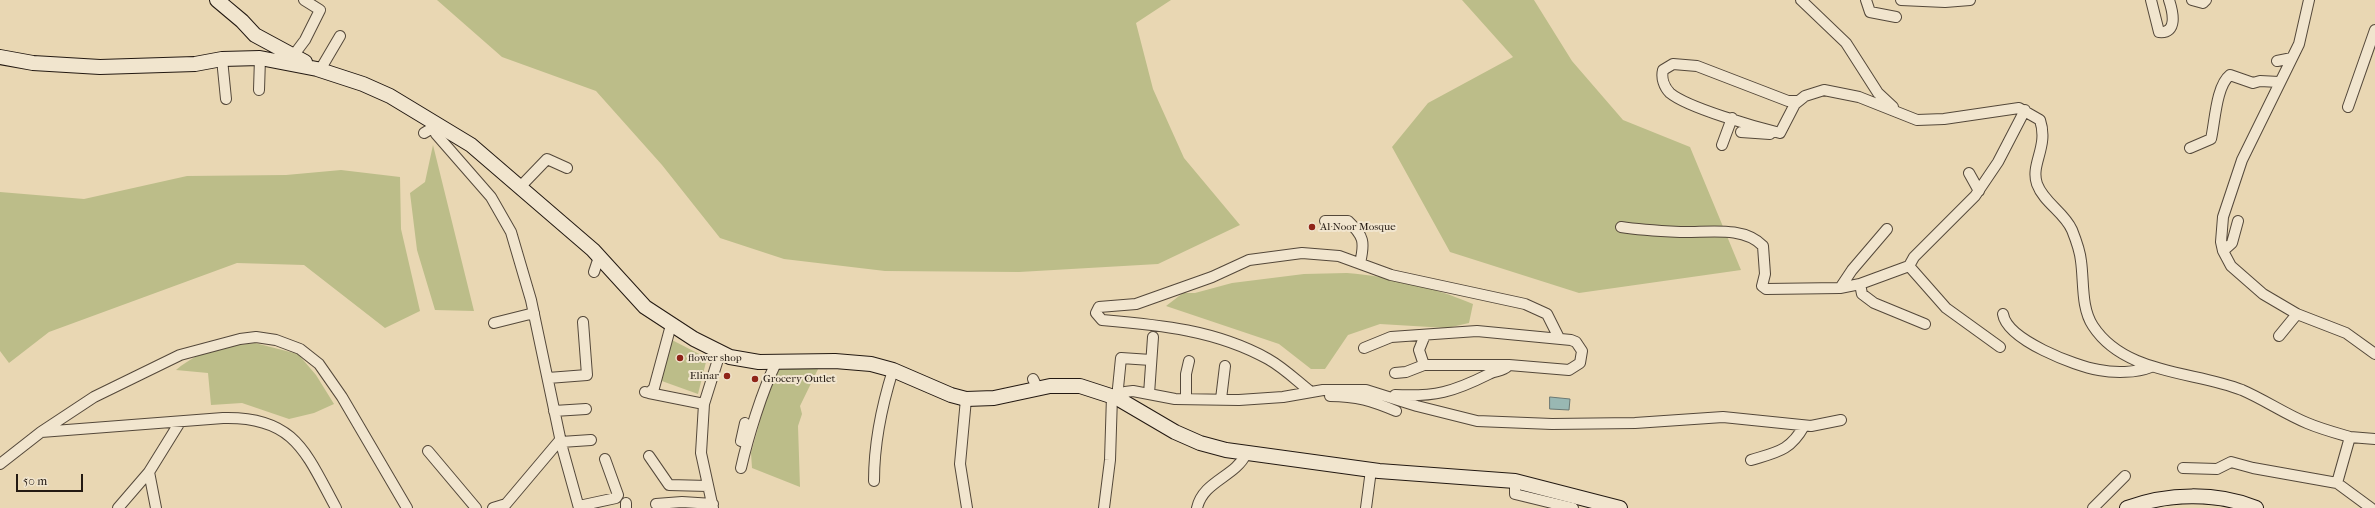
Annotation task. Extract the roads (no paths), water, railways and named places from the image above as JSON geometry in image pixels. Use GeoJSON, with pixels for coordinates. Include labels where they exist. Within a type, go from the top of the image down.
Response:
{"type":"FeatureCollection","features":[{"type":"Feature","properties":{"kind":"main road"},"geometry":{"type":"LineString","coordinates":[[217,0],[242,21],[255,35],[318,70]]}},
{"type":"Feature","properties":{"kind":"main road"},"geometry":{"type":"LineString","coordinates":[[255,35],[257,57]]}},
{"type":"Feature","properties":{"kind":"main road"},"geometry":{"type":"LineString","coordinates":[[0,57],[33,63],[100,67],[194,64],[222,59],[257,57],[318,70],[363,84],[390,96],[432,123],[472,145],[521,186],[599,257],[645,307],[671,325],[720,353],[745,361],[776,363],[861,362],[893,370],[951,395],[966,399],[994,398],[1036,384],[1080,386],[1117,398],[1175,432],[1200,443],[1246,454],[1371,470],[1515,481],[1620,508]]}},
{"type":"Feature","properties":{"kind":"main road"},"geometry":{"type":"LineString","coordinates":[[2127,508],[2223,499],[2256,508]]}},
{"type":"Feature","properties":{"kind":"street"},"geometry":{"type":"LineString","coordinates":[[293,56],[305,40],[320,10],[304,0]]}},
{"type":"Feature","properties":{"kind":"street"},"geometry":{"type":"LineString","coordinates":[[1802,0],[1846,43],[1875,97]]}},
{"type":"Feature","properties":{"kind":"street"},"geometry":{"type":"LineString","coordinates":[[1866,0],[1870,12],[1896,17]]}},
{"type":"Feature","properties":{"kind":"street"},"geometry":{"type":"LineString","coordinates":[[1901,0],[1945,2],[1970,0]]}},
{"type":"Feature","properties":{"kind":"street"},"geometry":{"type":"LineString","coordinates":[[2151,0],[2158,32],[2163,32],[2170,29],[2173,23],[2169,0]]}},
{"type":"Feature","properties":{"kind":"street"},"geometry":{"type":"LineString","coordinates":[[2192,0],[2203,3],[2206,0]]}},
{"type":"Feature","properties":{"kind":"street"},"geometry":{"type":"LineString","coordinates":[[2309,0],[2299,44],[2242,160],[2220,230],[2222,251],[2231,266],[2250,284],[2297,314],[2346,333],[2375,354]]}},
{"type":"Feature","properties":{"kind":"street"},"geometry":{"type":"LineString","coordinates":[[2348,107],[2375,33]]}},
{"type":"Feature","properties":{"kind":"street"},"geometry":{"type":"LineString","coordinates":[[318,70],[340,36]]}},
{"type":"Feature","properties":{"kind":"street"},"geometry":{"type":"LineString","coordinates":[[257,57],[260,90]]}},
{"type":"Feature","properties":{"kind":"street"},"geometry":{"type":"LineString","coordinates":[[2277,61],[2292,58]]}},
{"type":"Feature","properties":{"kind":"street"},"geometry":{"type":"LineString","coordinates":[[222,59],[226,99]]}},
{"type":"Feature","properties":{"kind":"street"},"geometry":{"type":"LineString","coordinates":[[1778,132],[1684,101],[1670,92],[1662,77],[1663,70],[1673,64],[1697,66],[1788,101],[1799,101]]}},
{"type":"Feature","properties":{"kind":"street"},"geometry":{"type":"LineString","coordinates":[[2190,148],[2211,139],[2224,79],[2230,75],[2253,83],[2260,81],[2279,82]]}},
{"type":"Feature","properties":{"kind":"street"},"geometry":{"type":"LineString","coordinates":[[1741,132],[1765,135],[1780,132],[1799,101],[1805,96],[1824,90],[1875,97],[1899,113],[1917,120],[1944,119],[2009,108],[2025,110],[2040,120],[2042,127],[2043,144],[2035,177],[2043,195],[2071,228],[2079,250],[2086,305],[2092,325],[2104,339],[2123,353],[2151,367],[2242,390],[2306,423],[2350,437],[2375,439]]}},
{"type":"Feature","properties":{"kind":"street"},"geometry":{"type":"LineString","coordinates":[[1621,227],[1665,232],[1717,231],[1750,237],[1763,246],[1765,274],[1762,286],[1766,289],[1840,288],[1860,284],[1909,266],[1914,257],[1979,190],[1998,162],[2025,110]]}},
{"type":"Feature","properties":{"kind":"street"},"geometry":{"type":"LineString","coordinates":[[1722,145],[1732,118]]}},
{"type":"Feature","properties":{"kind":"street"},"geometry":{"type":"LineString","coordinates":[[424,133],[432,123]]}},
{"type":"Feature","properties":{"kind":"street"},"geometry":{"type":"LineString","coordinates":[[432,123],[436,134],[482,185],[503,217],[516,246],[534,313],[561,441],[579,507],[616,498],[618,495],[605,459]]}},
{"type":"Feature","properties":{"kind":"street"},"geometry":{"type":"LineString","coordinates":[[521,186],[547,159],[567,168]]}},
{"type":"Feature","properties":{"kind":"street"},"geometry":{"type":"LineString","coordinates":[[1969,173],[1979,190]]}},
{"type":"Feature","properties":{"kind":"street"},"geometry":{"type":"LineString","coordinates":[[1325,221],[1348,221],[1360,232],[1364,248],[1360,263]]}},
{"type":"Feature","properties":{"kind":"street"},"geometry":{"type":"LineString","coordinates":[[2222,251],[2232,243],[2238,221]]}},
{"type":"Feature","properties":{"kind":"street"},"geometry":{"type":"LineString","coordinates":[[1840,288],[1852,270],[1887,229]]}},
{"type":"Feature","properties":{"kind":"street"},"geometry":{"type":"LineString","coordinates":[[1396,411],[1382,404],[1359,397],[1319,396],[1309,393],[1269,359],[1218,337],[1165,326],[1102,320],[1096,313],[1099,307],[1136,304],[1212,277],[1249,260],[1302,253],[1339,256],[1391,275],[1525,304],[1547,314],[1559,338]]}},
{"type":"Feature","properties":{"kind":"street"},"geometry":{"type":"LineString","coordinates":[[594,272],[599,257]]}},
{"type":"Feature","properties":{"kind":"street"},"geometry":{"type":"LineString","coordinates":[[1909,266],[1946,308],[2000,347]]}},
{"type":"Feature","properties":{"kind":"street"},"geometry":{"type":"LineString","coordinates":[[1860,284],[1862,294],[1874,303],[1925,324]]}},
{"type":"Feature","properties":{"kind":"street"},"geometry":{"type":"LineString","coordinates":[[494,323],[534,313]]}},
{"type":"Feature","properties":{"kind":"street"},"geometry":{"type":"LineString","coordinates":[[2003,314],[2008,324],[2017,333],[2038,347],[2069,361],[2100,370],[2141,370],[2151,367]]}},
{"type":"Feature","properties":{"kind":"street"},"geometry":{"type":"LineString","coordinates":[[2279,336],[2297,314]]}},
{"type":"Feature","properties":{"kind":"street"},"geometry":{"type":"LineString","coordinates":[[548,380],[583,377],[587,375],[583,322]]}},
{"type":"Feature","properties":{"kind":"street"},"geometry":{"type":"LineString","coordinates":[[671,325],[654,388],[647,392],[704,404]]}},
{"type":"Feature","properties":{"kind":"street"},"geometry":{"type":"LineString","coordinates":[[1364,348],[1391,337],[1477,331],[1559,338],[1576,342],[1580,346],[1582,357],[1575,368],[1569,370],[1509,364],[1424,365],[1406,372],[1395,373]]}},
{"type":"Feature","properties":{"kind":"street"},"geometry":{"type":"LineString","coordinates":[[1424,365],[1419,350],[1425,335]]}},
{"type":"Feature","properties":{"kind":"street"},"geometry":{"type":"LineString","coordinates":[[0,464],[42,432],[94,398],[180,355],[236,340],[256,337],[276,340],[300,349],[319,364],[342,397],[407,508]]}},
{"type":"Feature","properties":{"kind":"street"},"geometry":{"type":"LineString","coordinates":[[1149,394],[1153,337]]}},
{"type":"Feature","properties":{"kind":"street"},"geometry":{"type":"LineString","coordinates":[[656,504],[682,502],[713,506],[702,458],[704,404],[720,353]]}},
{"type":"Feature","properties":{"kind":"street"},"geometry":{"type":"LineString","coordinates":[[1104,508],[1122,358],[1125,357],[1151,360]]}},
{"type":"Feature","properties":{"kind":"street"},"geometry":{"type":"LineString","coordinates":[[1186,399],[1186,374],[1189,361]]}},
{"type":"Feature","properties":{"kind":"street"},"geometry":{"type":"LineString","coordinates":[[741,468],[747,443],[768,379],[776,363]]}},
{"type":"Feature","properties":{"kind":"street"},"geometry":{"type":"LineString","coordinates":[[1388,395],[1430,396],[1454,390],[1490,373],[1502,371],[1509,364]]}},
{"type":"Feature","properties":{"kind":"street"},"geometry":{"type":"LineString","coordinates":[[1221,399],[1225,366]]}},
{"type":"Feature","properties":{"kind":"street"},"geometry":{"type":"LineString","coordinates":[[874,481],[880,425],[886,394],[893,370]]}},
{"type":"Feature","properties":{"kind":"street"},"geometry":{"type":"LineString","coordinates":[[548,380],[584,383]]}},
{"type":"Feature","properties":{"kind":"street"},"geometry":{"type":"LineString","coordinates":[[1117,398],[1125,392],[1186,399],[1221,399],[1269,398],[1323,390],[1366,390],[1388,395],[1417,406],[1477,421],[1590,425],[1724,417],[1804,426],[1841,420]]}},
{"type":"Feature","properties":{"kind":"street"},"geometry":{"type":"LineString","coordinates":[[966,399],[960,464],[967,508]]}},
{"type":"Feature","properties":{"kind":"street"},"geometry":{"type":"LineString","coordinates":[[554,411],[586,409]]}},
{"type":"Feature","properties":{"kind":"street"},"geometry":{"type":"LineString","coordinates":[[42,432],[242,418],[274,425],[290,437],[308,458],[334,507]]}},
{"type":"Feature","properties":{"kind":"street"},"geometry":{"type":"LineString","coordinates":[[118,508],[149,472],[180,422]]}},
{"type":"Feature","properties":{"kind":"street"},"geometry":{"type":"LineString","coordinates":[[745,423],[742,440],[747,443]]}},
{"type":"Feature","properties":{"kind":"street"},"geometry":{"type":"LineString","coordinates":[[1751,460],[1784,450],[1798,437],[1804,426]]}},
{"type":"Feature","properties":{"kind":"street"},"geometry":{"type":"LineString","coordinates":[[2337,483],[2350,437]]}},
{"type":"Feature","properties":{"kind":"street"},"geometry":{"type":"LineString","coordinates":[[493,508],[506,504],[561,441],[591,440]]}},
{"type":"Feature","properties":{"kind":"street"},"geometry":{"type":"LineString","coordinates":[[428,451],[476,508]]}},
{"type":"Feature","properties":{"kind":"street"},"geometry":{"type":"LineString","coordinates":[[1197,508],[1203,493],[1241,464],[1246,454]]}},
{"type":"Feature","properties":{"kind":"street"},"geometry":{"type":"LineString","coordinates":[[649,456],[669,485],[708,486]]}},
{"type":"Feature","properties":{"kind":"street"},"geometry":{"type":"LineString","coordinates":[[2183,468],[2216,468],[2232,462],[2253,468],[2337,483],[2366,505],[2375,500]]}},
{"type":"Feature","properties":{"kind":"street"},"geometry":{"type":"LineString","coordinates":[[1366,508],[1371,470]]}},
{"type":"Feature","properties":{"kind":"street"},"geometry":{"type":"LineString","coordinates":[[149,472],[156,508]]}},
{"type":"Feature","properties":{"kind":"street"},"geometry":{"type":"LineString","coordinates":[[2092,508],[2125,476]]}},
{"type":"Feature","properties":{"kind":"street"},"geometry":{"type":"LineString","coordinates":[[1515,481],[1515,494],[1573,508]]}},
{"type":"Feature","properties":{"kind":"water"},"geometry":{"type":"Polygon","coordinates":[[[1550,397],[1570,399],[1569,410],[1550,409],[1550,397]]]}},
{"type":"Feature","properties":{"kind":"place","name":"Al Noor Mosque"},"geometry":{"type":"Point","coordinates":[1312,227]}},
{"type":"Feature","properties":{"kind":"place","name":"flower shop"},"geometry":{"type":"Point","coordinates":[680,358]}},
{"type":"Feature","properties":{"kind":"place","name":"Elinar"},"geometry":{"type":"Point","coordinates":[727,376]}},
{"type":"Feature","properties":{"kind":"place","name":"Grocery Outlet"},"geometry":{"type":"Point","coordinates":[755,379]}}]}
